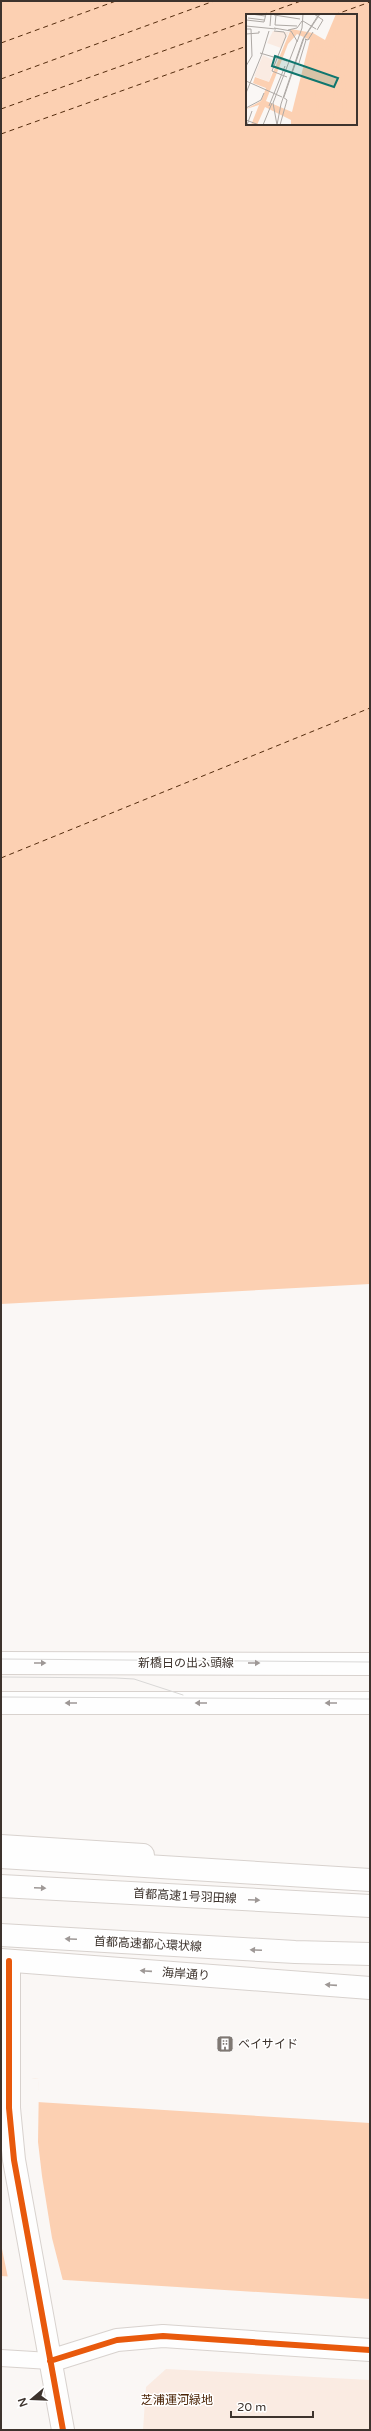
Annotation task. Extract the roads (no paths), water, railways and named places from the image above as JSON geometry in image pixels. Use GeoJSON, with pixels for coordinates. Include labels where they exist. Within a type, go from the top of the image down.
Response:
{"type":"FeatureCollection","features":[{"type":"Feature","properties":{"kind":"main road","name":"新橋日の出ふ頭線"},"geometry":{"type":"LineString","coordinates":[[1,1663],[370,1664]]}},
{"type":"Feature","properties":{"kind":"main road"},"geometry":{"type":"LineString","coordinates":[[1,1703],[370,1703]]}},
{"type":"Feature","properties":{"kind":"main road"},"geometry":{"type":"LineString","coordinates":[[1,1846],[370,1870]]}},
{"type":"Feature","properties":{"kind":"main road"},"geometry":{"type":"LineString","coordinates":[[1,1857],[370,1880]]}},
{"type":"Feature","properties":{"kind":"main road"},"geometry":{"type":"LineString","coordinates":[[81,1862],[370,1898]]}},
{"type":"Feature","properties":{"kind":"main road","name":"首都高速1号羽田線"},"geometry":{"type":"LineString","coordinates":[[1,1886],[370,1906]]}},
{"type":"Feature","properties":{"kind":"main road","name":"首都高速都心環状線"},"geometry":{"type":"LineString","coordinates":[[1,1935],[295,1952]]}},
{"type":"Feature","properties":{"kind":"main road"},"geometry":{"type":"LineString","coordinates":[[295,1952],[370,1954]]}},
{"type":"Feature","properties":{"kind":"main road"},"geometry":{"type":"LineString","coordinates":[[295,1952],[370,1961]]}},
{"type":"Feature","properties":{"kind":"main road"},"geometry":{"type":"LineString","coordinates":[[5,1960],[9,2108],[14,2160],[63,2430]]}},
{"type":"Feature","properties":{"kind":"main road","name":"海岸通り"},"geometry":{"type":"LineString","coordinates":[[5,1960],[370,1988]]}},
{"type":"Feature","properties":{"kind":"main road"},"geometry":{"type":"LineString","coordinates":[[50,2361],[117,2340],[163,2336],[370,2350]]}},
{"type":"Feature","properties":{"kind":"lane"},"geometry":{"type":"LineString","coordinates":[[1,2358],[50,2361]]}},
{"type":"Feature","properties":{"kind":"tram line"},"geometry":{"type":"LineString","coordinates":[[1,1659],[370,1662]]}},
{"type":"Feature","properties":{"kind":"tram line"},"geometry":{"type":"LineString","coordinates":[[1,1677],[134,1679],[183,1695]]}},
{"type":"Feature","properties":{"kind":"tram line"},"geometry":{"type":"LineString","coordinates":[[1,1697],[370,1699]]}},
{"type":"Feature","properties":{"kind":"place","name":"ベイサイド"},"geometry":{"type":"Point","coordinates":[225,2044]}},
{"type":"Feature","properties":{"kind":"park label","name":"芝浦運河緑地"},"geometry":{"type":"Point","coordinates":[177,2400]}}]}
